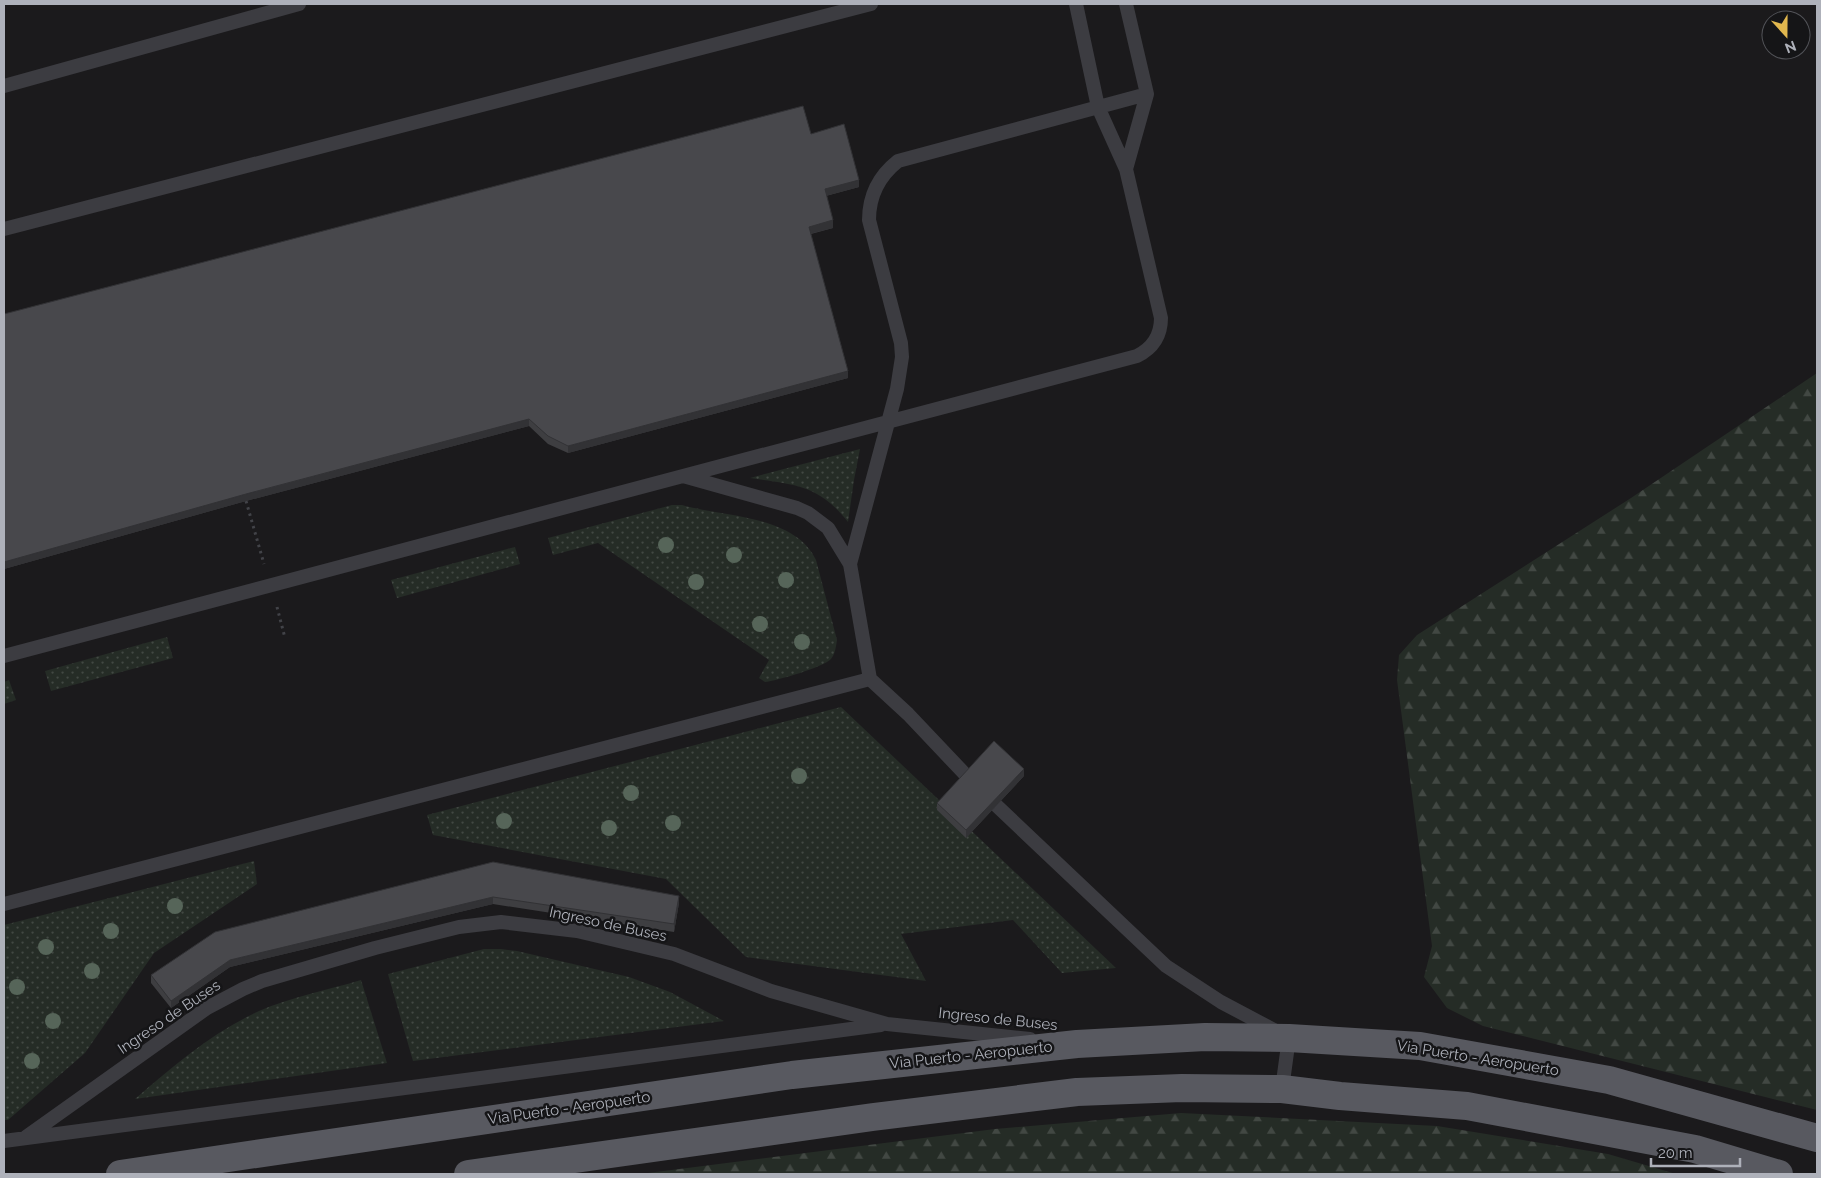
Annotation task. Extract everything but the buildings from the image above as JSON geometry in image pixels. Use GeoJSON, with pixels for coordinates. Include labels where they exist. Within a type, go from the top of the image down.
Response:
{"type":"FeatureCollection","features":[{"type":"Feature","properties":{"kind":"main road","name":"Via Puerto - Aeropuerto"},"geometry":{"type":"LineString","coordinates":[[120,1174],[792,1075],[1077,1044],[1205,1036],[1289,1038],[1420,1046],[1609,1080],[1817,1138]]}},
{"type":"Feature","properties":{"kind":"main road"},"geometry":{"type":"LineString","coordinates":[[468,1174],[873,1117],[1077,1092],[1182,1088],[1282,1089],[1340,1096],[1467,1106],[1696,1149],[1779,1174]]}},
{"type":"Feature","properties":{"kind":"lane"},"geometry":{"type":"LineString","coordinates":[[4,86],[299,4]]}},
{"type":"Feature","properties":{"kind":"lane"},"geometry":{"type":"LineString","coordinates":[[4,229],[871,4]]}},
{"type":"Feature","properties":{"kind":"lane"},"geometry":{"type":"LineString","coordinates":[[4,656],[1137,356],[1149,348],[1158,337],[1161,318],[1126,169],[1098,107],[1076,4]]}},
{"type":"Feature","properties":{"kind":"lane"},"geometry":{"type":"LineString","coordinates":[[1126,4],[1147,94],[1126,169]]}},
{"type":"Feature","properties":{"kind":"lane"},"geometry":{"type":"LineString","coordinates":[[850,564],[900,374],[901,342],[869,220],[872,194],[878,182],[887,170],[898,161],[1147,94]]}},
{"type":"Feature","properties":{"kind":"lane"},"geometry":{"type":"LineString","coordinates":[[4,219],[70,211]]}},
{"type":"Feature","properties":{"kind":"lane"},"geometry":{"type":"LineString","coordinates":[[683,476],[783,503],[808,513],[828,528],[850,564],[870,679],[908,714],[979,789],[1166,966],[1221,1002],[1289,1038],[1282,1089]]}},
{"type":"Feature","properties":{"kind":"lane"},"geometry":{"type":"LineString","coordinates":[[4,904],[870,679]]}},
{"type":"Feature","properties":{"kind":"lane","name":"Ingreso de Buses"},"geometry":{"type":"LineString","coordinates":[[26,1137],[206,1008],[243,989],[262,981],[375,948],[459,927],[501,922],[577,931],[629,942],[674,954],[772,991],[887,1024],[1077,1044]]}},
{"type":"Feature","properties":{"kind":"lane"},"geometry":{"type":"LineString","coordinates":[[4,1141],[887,1024]]}},
{"type":"Feature","properties":{"kind":"path"},"geometry":{"type":"LineString","coordinates":[[246,501],[266,570]]}},
{"type":"Feature","properties":{"kind":"path"},"geometry":{"type":"LineString","coordinates":[[276,606],[285,638]]}},
{"type":"Feature","properties":{"kind":"green space"},"geometry":{"type":"Polygon","coordinates":[[[1817,373],[1817,1110],[1483,1026],[1447,1008],[1424,977],[1432,946],[1397,680],[1399,655],[1417,635],[1631,498],[1817,373]]]}},
{"type":"Feature","properties":{"kind":"green space"},"geometry":{"type":"Polygon","coordinates":[[[860,449],[848,522],[826,500],[805,488],[750,478],[860,449]]]}},
{"type":"Feature","properties":{"kind":"green space"},"geometry":{"type":"Polygon","coordinates":[[[672,505],[682,505],[757,520],[792,534],[806,545],[816,560],[837,640],[831,659],[810,670],[765,682],[759,678],[769,660],[598,543],[553,555],[548,538],[672,505]]]}},
{"type":"Feature","properties":{"kind":"green space"},"geometry":{"type":"Polygon","coordinates":[[[515,547],[520,564],[397,598],[391,580],[515,547]]]}},
{"type":"Feature","properties":{"kind":"green space"},"geometry":{"type":"Polygon","coordinates":[[[167,637],[173,658],[51,691],[45,671],[167,637]]]}},
{"type":"Feature","properties":{"kind":"green space"},"geometry":{"type":"Polygon","coordinates":[[[9,680],[16,700],[4,704],[4,682],[9,680]]]}},
{"type":"Feature","properties":{"kind":"green space"},"geometry":{"type":"Polygon","coordinates":[[[841,707],[1116,968],[1062,973],[1013,920],[901,934],[926,981],[746,957],[666,879],[433,835],[427,815],[841,707]]]}},
{"type":"Feature","properties":{"kind":"green space"},"geometry":{"type":"Polygon","coordinates":[[[254,861],[257,884],[154,953],[85,1053],[8,1120],[4,1120],[4,925],[254,861]]]}},
{"type":"Feature","properties":{"kind":"green space"},"geometry":{"type":"Polygon","coordinates":[[[484,949],[517,951],[629,977],[670,992],[724,1021],[413,1061],[388,974],[484,949]]]}},
{"type":"Feature","properties":{"kind":"green space"},"geometry":{"type":"Polygon","coordinates":[[[361,980],[387,1063],[135,1099],[194,1050],[242,1019],[284,1002],[361,980]]]}},
{"type":"Feature","properties":{"kind":"green space"},"geometry":{"type":"Polygon","coordinates":[[[1181,1113],[1437,1126],[1608,1154],[1676,1174],[640,1174],[995,1129],[1181,1113]]]}}]}
